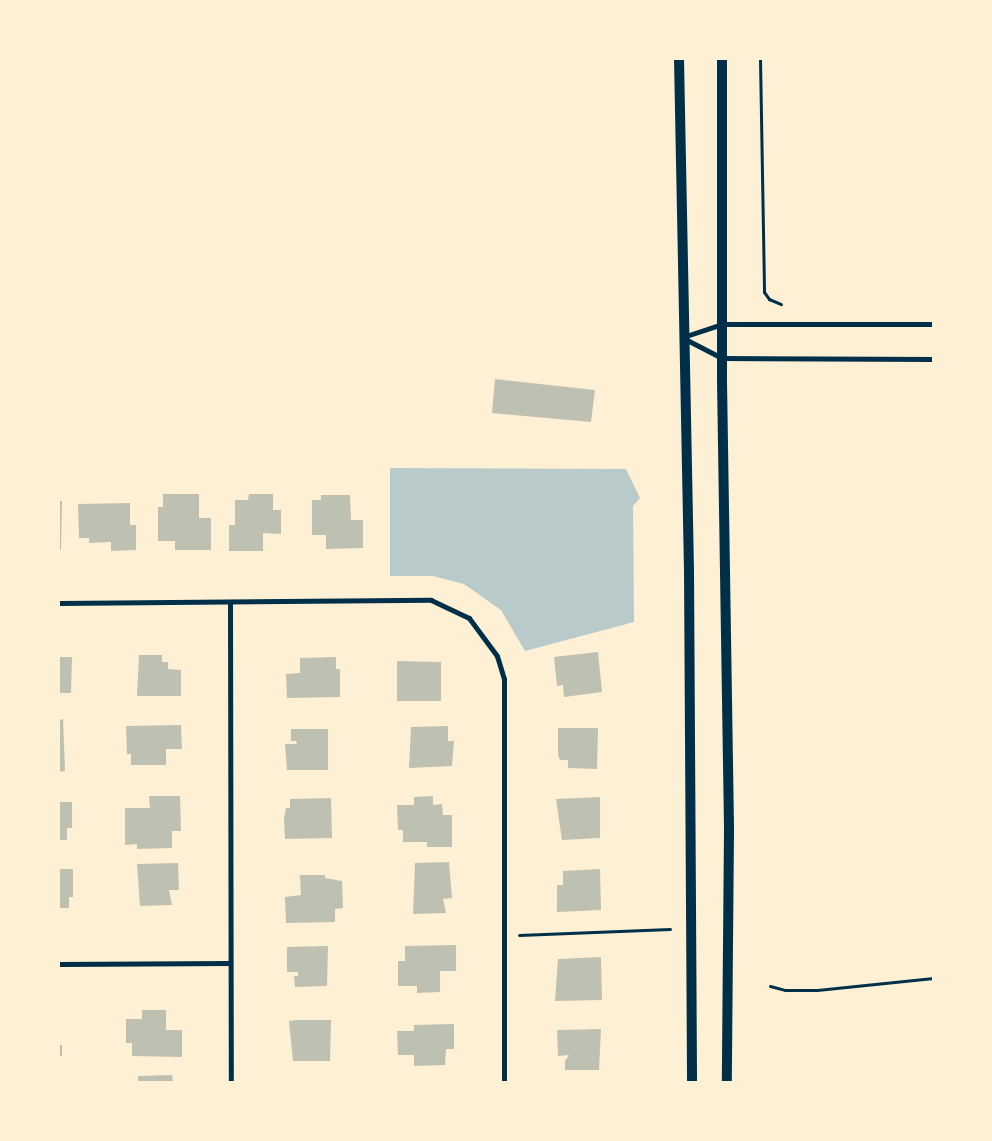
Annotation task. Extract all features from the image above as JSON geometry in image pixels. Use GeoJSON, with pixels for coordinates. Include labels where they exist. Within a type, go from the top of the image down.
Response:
{"type":"FeatureCollection","features":[{"type":"Feature","properties":{"kind":"main road"},"geometry":{"type":"LineString","coordinates":[[679,59],[689,579],[692,1082]]}},
{"type":"Feature","properties":{"kind":"main road"},"geometry":{"type":"LineString","coordinates":[[722,59],[722,358],[729,830],[726,1082]]}},
{"type":"Feature","properties":{"kind":"street"},"geometry":{"type":"LineString","coordinates":[[683,338],[722,324],[933,324]]}},
{"type":"Feature","properties":{"kind":"street"},"geometry":{"type":"LineString","coordinates":[[683,338],[722,358],[933,359]]}},
{"type":"Feature","properties":{"kind":"street"},"geometry":{"type":"LineString","coordinates":[[59,603],[430,600],[469,618],[483,632],[497,656],[504,679],[504,1082]]}},
{"type":"Feature","properties":{"kind":"street"},"geometry":{"type":"LineString","coordinates":[[230,602],[231,1082]]}},
{"type":"Feature","properties":{"kind":"street"},"geometry":{"type":"LineString","coordinates":[[59,964],[230,963]]}},
{"type":"Feature","properties":{"kind":"path"},"geometry":{"type":"LineString","coordinates":[[760,59],[764,292],[769,299],[781,304]]}},
{"type":"Feature","properties":{"kind":"path"},"geometry":{"type":"LineString","coordinates":[[503,936],[670,929]]}},
{"type":"Feature","properties":{"kind":"path"},"geometry":{"type":"LineString","coordinates":[[770,986],[784,990],[817,990],[933,978]]}},
{"type":"Feature","properties":{"kind":"shaded area"},"geometry":{"type":"Polygon","coordinates":[[[390,468],[626,469],[640,498],[633,506],[634,622],[525,651],[501,610],[464,584],[433,576],[390,576],[390,468]]]}},
{"type":"Feature","properties":{"kind":"building"},"geometry":{"type":"Polygon","coordinates":[[[495,379],[595,390],[591,422],[492,413],[495,379]]]}},
{"type":"Feature","properties":{"kind":"building"},"geometry":{"type":"Polygon","coordinates":[[[163,494],[199,494],[199,518],[211,518],[211,550],[175,550],[175,541],[158,541],[158,507],[163,507],[163,494]]]}},
{"type":"Feature","properties":{"kind":"building"},"geometry":{"type":"Polygon","coordinates":[[[249,494],[273,494],[273,510],[281,510],[281,534],[263,533],[263,551],[229,551],[229,525],[235,525],[235,500],[248,500],[249,494]]]}},
{"type":"Feature","properties":{"kind":"building"},"geometry":{"type":"Polygon","coordinates":[[[321,495],[350,495],[351,520],[363,520],[363,548],[326,549],[326,535],[312,535],[312,500],[321,500],[321,495]]]}},
{"type":"Feature","properties":{"kind":"building"},"geometry":{"type":"Polygon","coordinates":[[[59,501],[62,501],[61,550],[59,550],[59,501]]]}},
{"type":"Feature","properties":{"kind":"building"},"geometry":{"type":"Polygon","coordinates":[[[130,503],[130,525],[136,525],[136,550],[111,551],[111,542],[89,543],[89,538],[79,538],[78,504],[130,503]]]}},
{"type":"Feature","properties":{"kind":"building"},"geometry":{"type":"Polygon","coordinates":[[[598,652],[602,692],[564,697],[563,685],[557,686],[554,657],[598,652]]]}},
{"type":"Feature","properties":{"kind":"building"},"geometry":{"type":"Polygon","coordinates":[[[139,655],[162,655],[162,662],[168,662],[168,669],[181,670],[181,696],[137,696],[139,655]]]}},
{"type":"Feature","properties":{"kind":"building"},"geometry":{"type":"Polygon","coordinates":[[[59,657],[72,657],[71,693],[59,693],[59,657]]]}},
{"type":"Feature","properties":{"kind":"building"},"geometry":{"type":"Polygon","coordinates":[[[336,657],[336,669],[340,669],[340,697],[287,698],[286,674],[300,673],[300,658],[336,657]]]}},
{"type":"Feature","properties":{"kind":"building"},"geometry":{"type":"Polygon","coordinates":[[[397,661],[441,662],[441,701],[397,701],[397,661]]]}},
{"type":"Feature","properties":{"kind":"building"},"geometry":{"type":"Polygon","coordinates":[[[63,719],[65,771],[59,772],[59,720],[63,719]]]}},
{"type":"Feature","properties":{"kind":"building"},"geometry":{"type":"Polygon","coordinates":[[[181,725],[182,749],[166,749],[166,765],[131,765],[131,754],[127,754],[126,726],[181,725]]]}},
{"type":"Feature","properties":{"kind":"building"},"geometry":{"type":"Polygon","coordinates":[[[448,726],[448,741],[454,741],[452,766],[409,768],[411,727],[448,726]]]}},
{"type":"Feature","properties":{"kind":"building"},"geometry":{"type":"Polygon","coordinates":[[[558,728],[598,728],[597,769],[568,768],[568,760],[560,760],[558,755],[558,728]]]}},
{"type":"Feature","properties":{"kind":"building"},"geometry":{"type":"Polygon","coordinates":[[[291,729],[328,729],[328,770],[287,770],[285,744],[297,744],[296,741],[291,741],[291,729]]]}},
{"type":"Feature","properties":{"kind":"building"},"geometry":{"type":"Polygon","coordinates":[[[149,796],[180,796],[181,831],[172,831],[172,848],[137,849],[137,844],[125,845],[125,808],[150,808],[149,796]]]}},
{"type":"Feature","properties":{"kind":"building"},"geometry":{"type":"Polygon","coordinates":[[[433,796],[433,805],[442,804],[443,815],[452,815],[452,847],[427,847],[427,842],[403,842],[403,830],[398,830],[397,805],[414,805],[414,797],[433,796]]]}},
{"type":"Feature","properties":{"kind":"building"},"geometry":{"type":"Polygon","coordinates":[[[600,797],[600,838],[562,840],[556,799],[600,797]]]}},
{"type":"Feature","properties":{"kind":"building"},"geometry":{"type":"Polygon","coordinates":[[[331,798],[332,838],[285,839],[284,819],[286,808],[290,808],[290,799],[331,798]]]}},
{"type":"Feature","properties":{"kind":"building"},"geometry":{"type":"Polygon","coordinates":[[[59,802],[72,802],[72,828],[67,828],[67,840],[59,840],[59,802]]]}},
{"type":"Feature","properties":{"kind":"building"},"geometry":{"type":"Polygon","coordinates":[[[449,862],[452,898],[443,899],[446,913],[413,914],[415,863],[449,862]]]}},
{"type":"Feature","properties":{"kind":"building"},"geometry":{"type":"Polygon","coordinates":[[[178,863],[179,890],[169,890],[172,905],[140,906],[137,864],[178,863]]]}},
{"type":"Feature","properties":{"kind":"building"},"geometry":{"type":"Polygon","coordinates":[[[59,869],[73,869],[73,897],[69,897],[69,908],[59,908],[59,869]]]}},
{"type":"Feature","properties":{"kind":"building"},"geometry":{"type":"Polygon","coordinates":[[[600,869],[601,910],[557,912],[557,885],[563,885],[563,871],[600,869]]]}},
{"type":"Feature","properties":{"kind":"building"},"geometry":{"type":"Polygon","coordinates":[[[300,875],[325,875],[325,878],[342,881],[343,908],[335,909],[335,922],[286,923],[285,897],[301,895],[300,875]]]}},
{"type":"Feature","properties":{"kind":"building"},"geometry":{"type":"Polygon","coordinates":[[[456,945],[456,971],[440,971],[440,992],[417,993],[417,986],[398,986],[398,961],[405,961],[405,946],[456,945]]]}},
{"type":"Feature","properties":{"kind":"building"},"geometry":{"type":"Polygon","coordinates":[[[328,946],[327,986],[295,987],[294,976],[298,976],[298,972],[287,972],[287,947],[328,946]]]}},
{"type":"Feature","properties":{"kind":"building"},"geometry":{"type":"Polygon","coordinates":[[[601,957],[602,1000],[555,1001],[558,959],[601,957]]]}},
{"type":"Feature","properties":{"kind":"building"},"geometry":{"type":"Polygon","coordinates":[[[142,1010],[166,1010],[166,1030],[182,1030],[182,1057],[132,1056],[132,1043],[126,1043],[126,1019],[142,1019],[142,1010]]]}},
{"type":"Feature","properties":{"kind":"building"},"geometry":{"type":"Polygon","coordinates":[[[331,1020],[330,1061],[293,1061],[289,1021],[331,1020]]]}},
{"type":"Feature","properties":{"kind":"building"},"geometry":{"type":"Polygon","coordinates":[[[454,1024],[454,1049],[446,1049],[445,1065],[414,1066],[414,1055],[398,1055],[397,1031],[414,1031],[414,1025],[454,1024]]]}},
{"type":"Feature","properties":{"kind":"building"},"geometry":{"type":"Polygon","coordinates":[[[601,1029],[599,1070],[565,1070],[565,1061],[569,1055],[558,1056],[557,1030],[601,1029]]]}},
{"type":"Feature","properties":{"kind":"building"},"geometry":{"type":"Polygon","coordinates":[[[59,1045],[62,1045],[62,1056],[59,1056],[59,1045]]]}},
{"type":"Feature","properties":{"kind":"building"},"geometry":{"type":"Polygon","coordinates":[[[172,1075],[173,1082],[138,1082],[138,1076],[172,1075]]]}}]}
